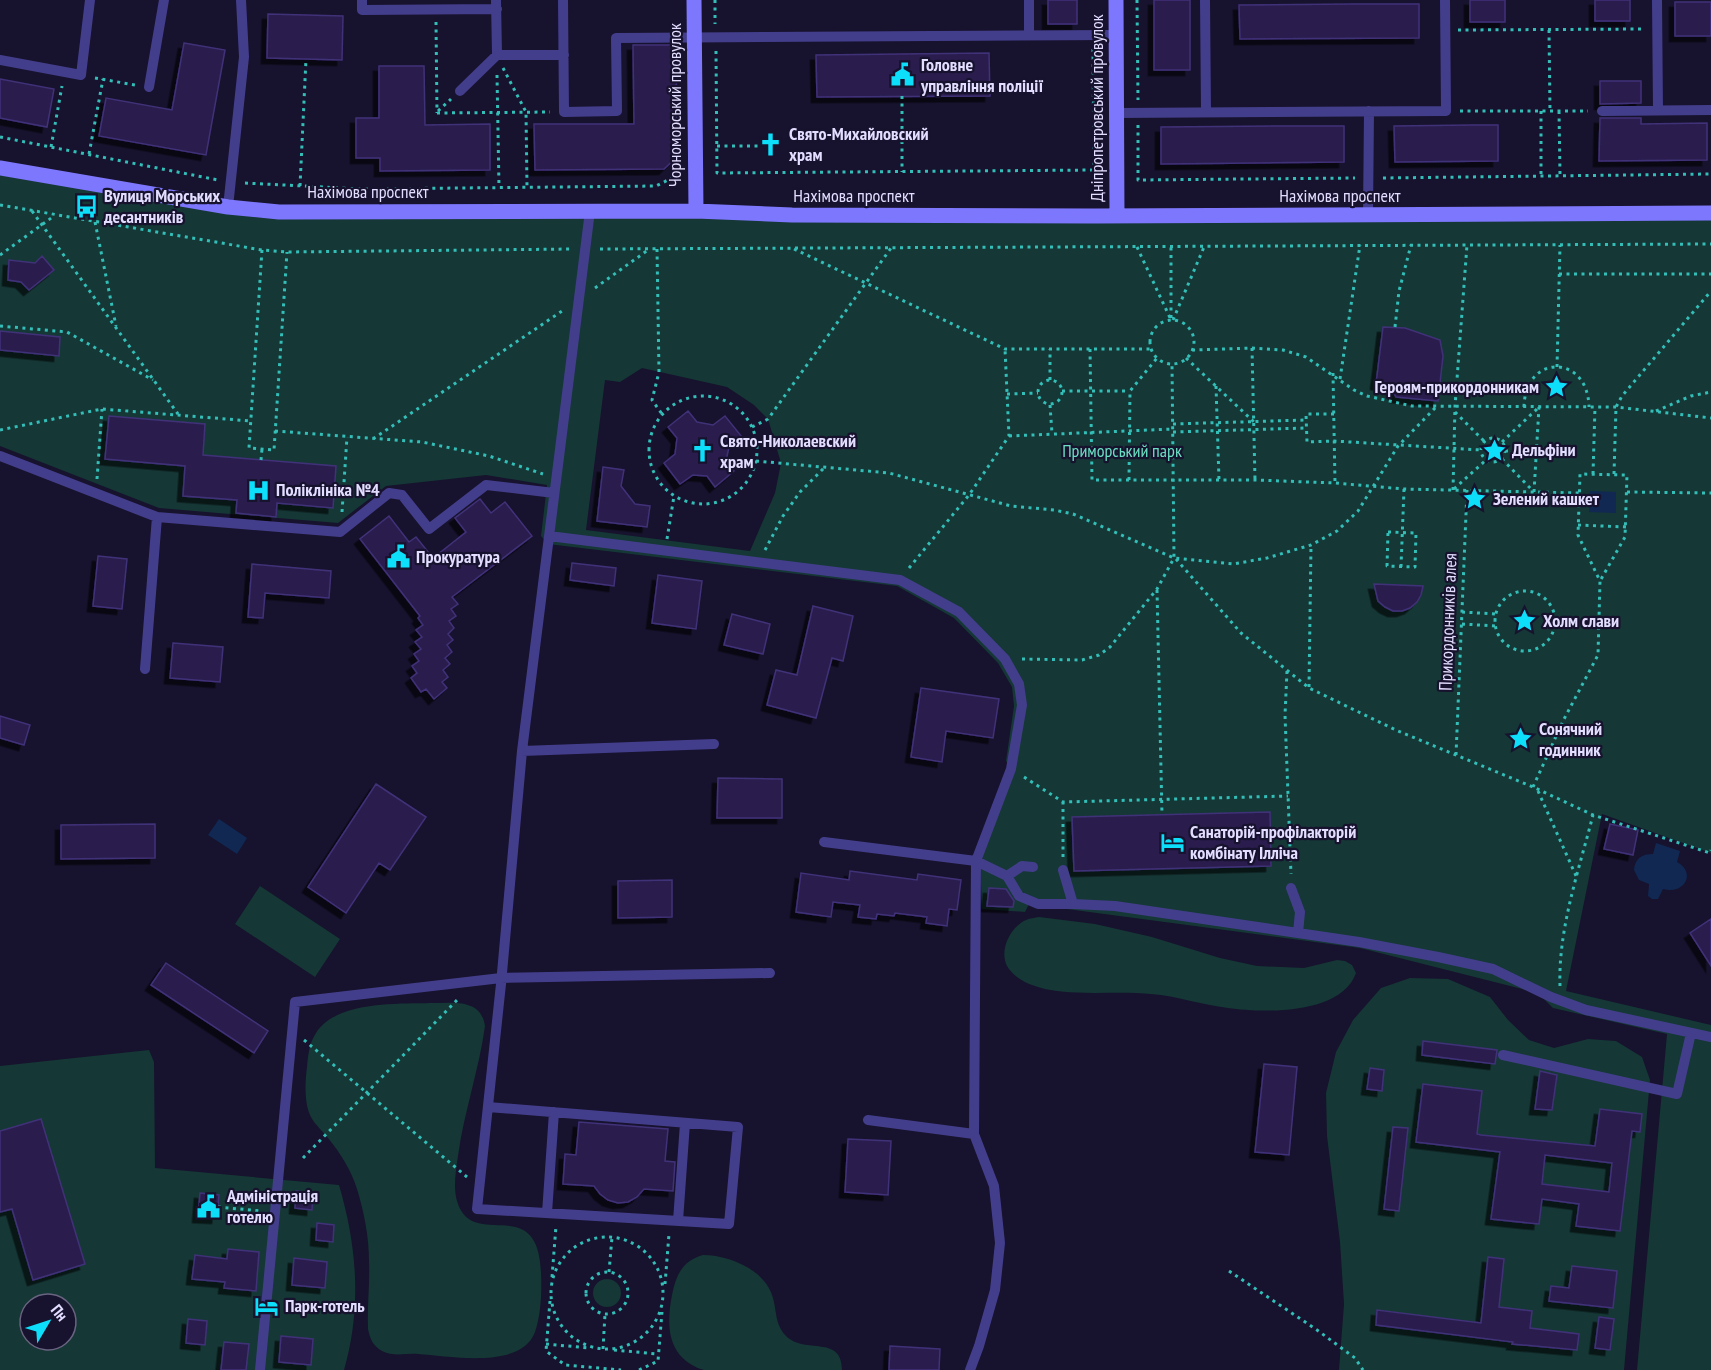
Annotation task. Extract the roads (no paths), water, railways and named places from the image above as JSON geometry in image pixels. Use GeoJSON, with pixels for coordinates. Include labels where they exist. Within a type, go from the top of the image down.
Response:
{"type":"FeatureCollection","features":[{"type":"Feature","properties":{"kind":"main road","name":"Чорноморський провулок"},"geometry":{"type":"LineString","coordinates":[[694,0],[696,211]]}},
{"type":"Feature","properties":{"kind":"main road","name":"Дніпропетровський провулок"},"geometry":{"type":"LineString","coordinates":[[1116,0],[1117,216]]}},
{"type":"Feature","properties":{"kind":"main road","name":"Нахімова проспект"},"geometry":{"type":"LineString","coordinates":[[0,168],[228,207],[279,212],[696,211],[792,215],[1117,216],[1711,213]]}},
{"type":"Feature","properties":{"kind":"lane"},"geometry":{"type":"LineString","coordinates":[[0,60],[81,75],[90,0]]}},
{"type":"Feature","properties":{"kind":"lane"},"geometry":{"type":"LineString","coordinates":[[149,87],[164,0]]}},
{"type":"Feature","properties":{"kind":"lane"},"geometry":{"type":"LineString","coordinates":[[228,207],[244,57],[241,0]]}},
{"type":"Feature","properties":{"kind":"lane"},"geometry":{"type":"LineString","coordinates":[[362,0],[362,10],[436,5],[496,5],[497,56]]}},
{"type":"Feature","properties":{"kind":"lane"},"geometry":{"type":"LineString","coordinates":[[563,0],[564,112],[617,111],[616,38],[1116,35]]}},
{"type":"Feature","properties":{"kind":"lane"},"geometry":{"type":"LineString","coordinates":[[1029,0],[1029,35]]}},
{"type":"Feature","properties":{"kind":"lane"},"geometry":{"type":"LineString","coordinates":[[1205,0],[1206,112]]}},
{"type":"Feature","properties":{"kind":"lane"},"geometry":{"type":"LineString","coordinates":[[1117,113],[1446,111],[1445,0]]}},
{"type":"Feature","properties":{"kind":"lane"},"geometry":{"type":"LineString","coordinates":[[1657,0],[1658,110]]}},
{"type":"Feature","properties":{"kind":"lane"},"geometry":{"type":"LineString","coordinates":[[460,91],[497,56],[564,55]]}},
{"type":"Feature","properties":{"kind":"lane"},"geometry":{"type":"LineString","coordinates":[[1602,111],[1711,110]]}},
{"type":"Feature","properties":{"kind":"lane"},"geometry":{"type":"LineString","coordinates":[[1368,215],[1369,111]]}},
{"type":"Feature","properties":{"kind":"lane"},"geometry":{"type":"LineString","coordinates":[[488,1107],[738,1127],[729,1224],[477,1209],[522,751],[590,211]]}},
{"type":"Feature","properties":{"kind":"lane"},"geometry":{"type":"LineString","coordinates":[[0,456],[157,517],[340,532],[389,493],[402,495],[429,529],[486,485],[554,493]]}},
{"type":"Feature","properties":{"kind":"lane"},"geometry":{"type":"LineString","coordinates":[[145,669],[157,517]]}},
{"type":"Feature","properties":{"kind":"lane"},"geometry":{"type":"LineString","coordinates":[[549,536],[900,580],[959,612],[1005,659],[1018,684],[1022,705],[1011,769],[976,861],[974,1134],[994,1186],[1000,1243],[995,1290],[970,1370]]}},
{"type":"Feature","properties":{"kind":"lane"},"geometry":{"type":"LineString","coordinates":[[522,751],[714,744]]}},
{"type":"Feature","properties":{"kind":"lane"},"geometry":{"type":"LineString","coordinates":[[824,842],[976,861],[1007,876],[1015,886],[1015,891],[1024,899],[1038,904],[1115,906],[1359,942],[1492,969],[1568,1004],[1711,1037]]}},
{"type":"Feature","properties":{"kind":"lane"},"geometry":{"type":"LineString","coordinates":[[1007,876],[1022,866],[1033,867]]}},
{"type":"Feature","properties":{"kind":"lane"},"geometry":{"type":"LineString","coordinates":[[1063,870],[1073,904]]}},
{"type":"Feature","properties":{"kind":"lane"},"geometry":{"type":"LineString","coordinates":[[1292,888],[1300,912],[1298,933]]}},
{"type":"Feature","properties":{"kind":"lane"},"geometry":{"type":"LineString","coordinates":[[260,1370],[295,1002],[501,978],[770,973]]}},
{"type":"Feature","properties":{"kind":"lane"},"geometry":{"type":"LineString","coordinates":[[1503,1055],[1677,1094],[1690,1033]]}},
{"type":"Feature","properties":{"kind":"lane"},"geometry":{"type":"LineString","coordinates":[[552,1214],[554,1112]]}},
{"type":"Feature","properties":{"kind":"lane"},"geometry":{"type":"LineString","coordinates":[[868,1120],[974,1134]]}},
{"type":"Feature","properties":{"kind":"lane"},"geometry":{"type":"LineString","coordinates":[[674,1221],[685,1122]]}},
{"type":"Feature","properties":{"kind":"water"},"geometry":{"type":"Polygon","coordinates":[[[1590,491],[1616,492],[1616,513],[1589,512],[1590,491]]]}},
{"type":"Feature","properties":{"kind":"water"},"geometry":{"type":"Polygon","coordinates":[[[219,819],[247,838],[237,854],[208,835],[219,819]]]}},
{"type":"Feature","properties":{"kind":"water"},"geometry":{"type":"Polygon","coordinates":[[[1656,843],[1680,851],[1677,862],[1683,867],[1687,877],[1682,886],[1677,889],[1663,889],[1658,899],[1652,899],[1648,896],[1649,884],[1639,880],[1634,870],[1640,858],[1653,854],[1656,843]]]}},
{"type":"Feature","properties":{"kind":"place","name":"Головне управління поліції"},"geometry":{"type":"Point","coordinates":[903,75]}},
{"type":"Feature","properties":{"kind":"place","name":"Свято-Михайловский храм"},"geometry":{"type":"Point","coordinates":[771,144]}},
{"type":"Feature","properties":{"kind":"place","name":"Вулиця Морських десантників"},"geometry":{"type":"Point","coordinates":[86,206]}},
{"type":"Feature","properties":{"kind":"place","name":"Героям-прикордонникам"},"geometry":{"type":"Point","coordinates":[1557,387]}},
{"type":"Feature","properties":{"kind":"place","name":"Дельфіни"},"geometry":{"type":"Point","coordinates":[1494,450]}},
{"type":"Feature","properties":{"kind":"place","name":"Свято-Николаевский храм"},"geometry":{"type":"Point","coordinates":[702,451]}},
{"type":"Feature","properties":{"kind":"place","name":"Поліклініка №4"},"geometry":{"type":"Point","coordinates":[258,490]}},
{"type":"Feature","properties":{"kind":"place","name":"Зелений кашкет"},"geometry":{"type":"Point","coordinates":[1475,499]}},
{"type":"Feature","properties":{"kind":"place","name":"Прокуратура"},"geometry":{"type":"Point","coordinates":[398,557]}},
{"type":"Feature","properties":{"kind":"place","name":"Холм слави"},"geometry":{"type":"Point","coordinates":[1525,621]}},
{"type":"Feature","properties":{"kind":"place","name":"Сонячний годинник"},"geometry":{"type":"Point","coordinates":[1521,739]}},
{"type":"Feature","properties":{"kind":"place","name":"Санаторій-профілакторій комбінату Ілліча"},"geometry":{"type":"Point","coordinates":[1172,842]}},
{"type":"Feature","properties":{"kind":"place","name":"Адміністрація готелю"},"geometry":{"type":"Point","coordinates":[209,1206]}},
{"type":"Feature","properties":{"kind":"place","name":"Парк-готель"},"geometry":{"type":"Point","coordinates":[267,1306]}},
{"type":"Feature","properties":{"kind":"park label","name":"Приморський парк"},"geometry":{"type":"Point","coordinates":[1122,451]}}]}
